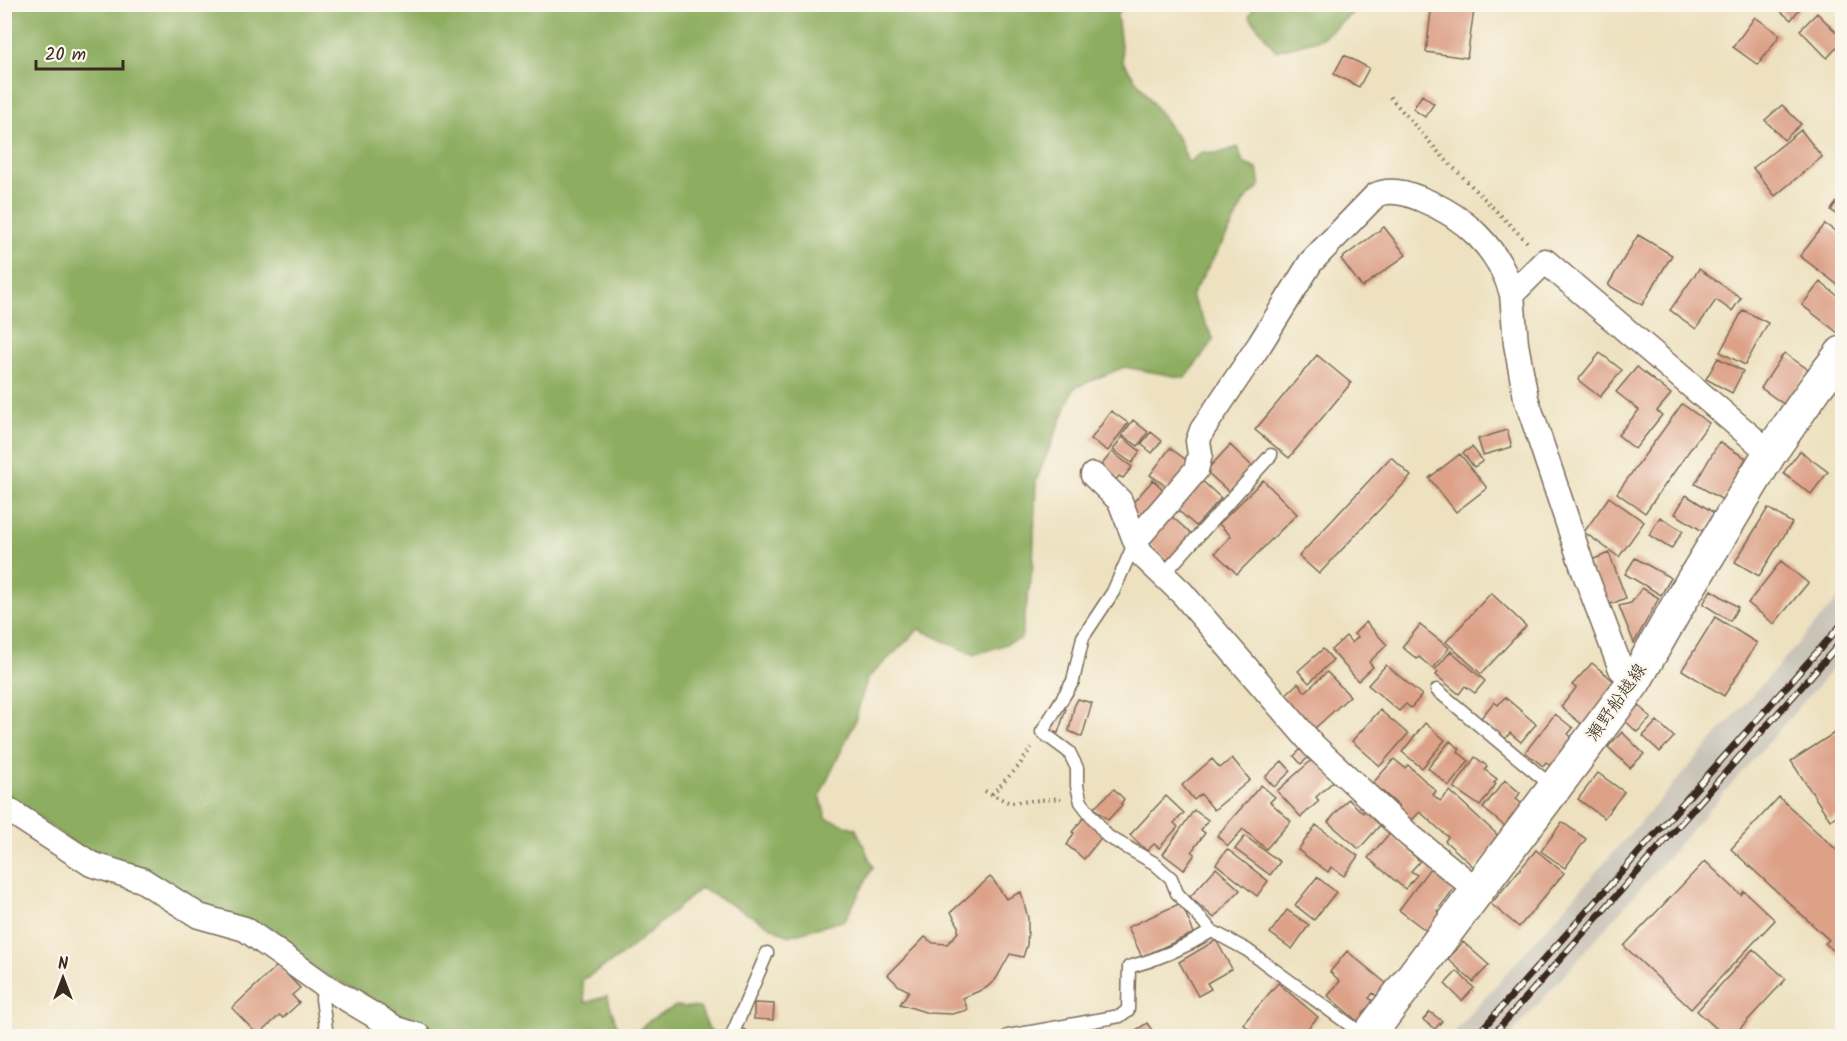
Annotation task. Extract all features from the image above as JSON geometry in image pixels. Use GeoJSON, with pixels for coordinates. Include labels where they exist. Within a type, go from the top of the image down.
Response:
{"type":"FeatureCollection","features":[{"type":"Feature","properties":{"kind":"main road","name":"瀬野船越線"},"geometry":{"type":"LineString","coordinates":[[1366,1036],[1634,682],[1770,453],[1842,353]]}},
{"type":"Feature","properties":{"kind":"street"},"geometry":{"type":"LineString","coordinates":[[1136,540],[1196,470],[1200,454],[1198,441],[1202,429],[1260,344],[1311,262],[1376,195],[1385,190],[1412,195],[1444,208],[1468,225],[1490,250],[1506,274],[1512,294],[1516,344],[1526,398],[1584,571],[1617,658],[1622,669],[1634,682]]}},
{"type":"Feature","properties":{"kind":"street"},"geometry":{"type":"LineString","coordinates":[[1512,294],[1545,261],[1770,453]]}},
{"type":"Feature","properties":{"kind":"street"},"geometry":{"type":"LineString","coordinates":[[1093,475],[1120,501],[1140,553],[1182,593],[1314,746],[1409,835],[1477,890]]}},
{"type":"Feature","properties":{"kind":"street"},"geometry":{"type":"LineString","coordinates":[[4,807],[91,864],[142,880],[199,916],[245,929],[322,984],[397,1029],[419,1036]]}},
{"type":"Feature","properties":{"kind":"lane"},"geometry":{"type":"LineString","coordinates":[[1163,575],[1271,455]]}},
{"type":"Feature","properties":{"kind":"lane"},"geometry":{"type":"LineString","coordinates":[[1136,540],[1113,592],[1083,637],[1073,681],[1042,732],[1070,752],[1077,768],[1077,786],[1081,802],[1107,836],[1154,863],[1171,878],[1177,893],[1212,931],[1247,950],[1366,1036]]}},
{"type":"Feature","properties":{"kind":"lane"},"geometry":{"type":"LineString","coordinates":[[1437,690],[1554,788]]}},
{"type":"Feature","properties":{"kind":"lane"},"geometry":{"type":"LineString","coordinates":[[1008,1036],[1120,1016],[1128,1010],[1129,967],[1169,954],[1212,931]]}},
{"type":"Feature","properties":{"kind":"lane"},"geometry":{"type":"LineString","coordinates":[[742,1036],[732,1035],[767,953]]}},
{"type":"Feature","properties":{"kind":"lane"},"geometry":{"type":"LineString","coordinates":[[322,984],[327,1036]]}},
{"type":"Feature","properties":{"kind":"path"},"geometry":{"type":"LineString","coordinates":[[1390,97],[1440,154],[1545,261]]}},
{"type":"Feature","properties":{"kind":"path"},"geometry":{"type":"LineString","coordinates":[[992,794],[1019,766],[1042,732]]}},
{"type":"Feature","properties":{"kind":"path"},"geometry":{"type":"LineString","coordinates":[[985,791],[1010,803],[1080,797]]}},
{"type":"Feature","properties":{"kind":"shaded area"},"geometry":{"type":"Polygon","coordinates":[[[1842,594],[1842,658],[1559,981],[1509,1036],[1451,1036],[1842,594]]]}},
{"type":"Feature","properties":{"kind":"green space"},"geometry":{"type":"Polygon","coordinates":[[[5,5],[1127,5],[1117,14],[1123,62],[1180,141],[1188,163],[1202,152],[1220,153],[1238,147],[1243,163],[1257,169],[1260,186],[1244,201],[1231,228],[1191,296],[1214,340],[1185,378],[1124,367],[1074,388],[1036,481],[1033,565],[1021,639],[974,655],[919,629],[867,679],[854,724],[820,795],[826,818],[856,829],[873,867],[845,920],[788,936],[701,888],[620,957],[582,980],[585,1003],[607,996],[616,1023],[624,1036],[444,1036],[197,907],[85,852],[5,793],[5,5]]]}},
{"type":"Feature","properties":{"kind":"green space"},"geometry":{"type":"Polygon","coordinates":[[[1256,5],[1362,5],[1321,39],[1276,51],[1249,16],[1256,5]]]}},
{"type":"Feature","properties":{"kind":"green space"},"geometry":{"type":"Polygon","coordinates":[[[676,1006],[700,1008],[709,1030],[719,1036],[632,1036],[650,1020],[676,1006]]]}},
{"type":"Feature","properties":{"kind":"building"},"geometry":{"type":"Polygon","coordinates":[[[1432,4],[1466,4],[1465,8],[1474,10],[1467,58],[1426,52],[1432,4]]]}},
{"type":"Feature","properties":{"kind":"building"},"geometry":{"type":"Polygon","coordinates":[[[1772,4],[1803,4],[1791,20],[1772,4]]]}},
{"type":"Feature","properties":{"kind":"building"},"geometry":{"type":"Polygon","coordinates":[[[1817,13],[1842,38],[1842,42],[1827,58],[1800,30],[1817,13]]]}},
{"type":"Feature","properties":{"kind":"building"},"geometry":{"type":"Polygon","coordinates":[[[1755,17],[1780,35],[1758,65],[1733,47],[1755,17]]]}},
{"type":"Feature","properties":{"kind":"building"},"geometry":{"type":"Polygon","coordinates":[[[1344,55],[1369,68],[1359,87],[1334,74],[1344,55]]]}},
{"type":"Feature","properties":{"kind":"building"},"geometry":{"type":"Polygon","coordinates":[[[1422,95],[1434,104],[1425,117],[1413,109],[1422,95]]]}},
{"type":"Feature","properties":{"kind":"building"},"geometry":{"type":"Polygon","coordinates":[[[1782,105],[1801,124],[1784,140],[1765,120],[1782,105]]]}},
{"type":"Feature","properties":{"kind":"building"},"geometry":{"type":"Polygon","coordinates":[[[1801,130],[1822,157],[1775,196],[1753,168],[1801,130]]]}},
{"type":"Feature","properties":{"kind":"building"},"geometry":{"type":"Polygon","coordinates":[[[1842,194],[1842,218],[1831,210],[1842,194]]]}},
{"type":"Feature","properties":{"kind":"building"},"geometry":{"type":"Polygon","coordinates":[[[1825,224],[1842,236],[1842,280],[1838,285],[1800,256],[1825,224]]]}},
{"type":"Feature","properties":{"kind":"building"},"geometry":{"type":"Polygon","coordinates":[[[1384,227],[1406,255],[1362,287],[1341,259],[1384,227]]]}},
{"type":"Feature","properties":{"kind":"building"},"geometry":{"type":"Polygon","coordinates":[[[1638,235],[1672,255],[1642,305],[1608,285],[1638,235]]]}},
{"type":"Feature","properties":{"kind":"building"},"geometry":{"type":"Polygon","coordinates":[[[1699,269],[1741,298],[1732,311],[1716,300],[1696,329],[1670,310],[1699,269]]]}},
{"type":"Feature","properties":{"kind":"building"},"geometry":{"type":"Polygon","coordinates":[[[1820,282],[1842,299],[1842,328],[1838,333],[1802,305],[1820,282]]]}},
{"type":"Feature","properties":{"kind":"building"},"geometry":{"type":"Polygon","coordinates":[[[1743,310],[1768,323],[1745,365],[1720,352],[1743,310]]]}},
{"type":"Feature","properties":{"kind":"building"},"geometry":{"type":"Polygon","coordinates":[[[1600,353],[1622,370],[1600,397],[1578,380],[1600,353]]]}},
{"type":"Feature","properties":{"kind":"building"},"geometry":{"type":"Polygon","coordinates":[[[1784,353],[1809,370],[1785,405],[1761,388],[1784,353]]]}},
{"type":"Feature","properties":{"kind":"building"},"geometry":{"type":"Polygon","coordinates":[[[1317,355],[1351,383],[1289,458],[1255,430],[1317,355]]]}},
{"type":"Feature","properties":{"kind":"building"},"geometry":{"type":"Polygon","coordinates":[[[1718,358],[1743,371],[1732,393],[1706,379],[1718,358]]]}},
{"type":"Feature","properties":{"kind":"building"},"geometry":{"type":"Polygon","coordinates":[[[1637,367],[1671,394],[1657,411],[1662,415],[1635,449],[1618,435],[1639,410],[1616,392],[1637,367]]]}},
{"type":"Feature","properties":{"kind":"building"},"geometry":{"type":"Polygon","coordinates":[[[1682,404],[1709,423],[1645,513],[1617,493],[1682,404]]]}},
{"type":"Feature","properties":{"kind":"building"},"geometry":{"type":"Polygon","coordinates":[[[1111,411],[1128,423],[1108,451],[1091,439],[1111,411]]]}},
{"type":"Feature","properties":{"kind":"building"},"geometry":{"type":"Polygon","coordinates":[[[1133,420],[1148,432],[1138,446],[1122,435],[1133,420]]]}},
{"type":"Feature","properties":{"kind":"building"},"geometry":{"type":"Polygon","coordinates":[[[1507,430],[1512,447],[1483,455],[1478,439],[1507,430]]]}},
{"type":"Feature","properties":{"kind":"building"},"geometry":{"type":"Polygon","coordinates":[[[1151,432],[1162,441],[1152,453],[1141,444],[1151,432]]]}},
{"type":"Feature","properties":{"kind":"building"},"geometry":{"type":"Polygon","coordinates":[[[1122,437],[1140,451],[1132,463],[1113,450],[1122,437]]]}},
{"type":"Feature","properties":{"kind":"building"},"geometry":{"type":"Polygon","coordinates":[[[1719,442],[1746,458],[1723,500],[1695,484],[1719,442]]]}},
{"type":"Feature","properties":{"kind":"building"},"geometry":{"type":"Polygon","coordinates":[[[1230,445],[1253,467],[1229,492],[1206,471],[1230,445]]]}},
{"type":"Feature","properties":{"kind":"building"},"geometry":{"type":"Polygon","coordinates":[[[1472,447],[1483,461],[1474,467],[1463,453],[1472,447]]]}},
{"type":"Feature","properties":{"kind":"building"},"geometry":{"type":"Polygon","coordinates":[[[1170,448],[1189,462],[1173,491],[1150,475],[1170,448]]]}},
{"type":"Feature","properties":{"kind":"building"},"geometry":{"type":"Polygon","coordinates":[[[1800,451],[1828,472],[1811,494],[1783,473],[1800,451]]]}},
{"type":"Feature","properties":{"kind":"building"},"geometry":{"type":"Polygon","coordinates":[[[1112,452],[1132,467],[1123,478],[1119,476],[1111,486],[1095,473],[1112,452]]]}},
{"type":"Feature","properties":{"kind":"building"},"geometry":{"type":"Polygon","coordinates":[[[1460,454],[1487,488],[1456,512],[1429,478],[1460,454]]]}},
{"type":"Feature","properties":{"kind":"building"},"geometry":{"type":"Polygon","coordinates":[[[1391,457],[1411,476],[1319,574],[1299,556],[1391,457]]]}},
{"type":"Feature","properties":{"kind":"building"},"geometry":{"type":"Polygon","coordinates":[[[1199,478],[1221,498],[1196,526],[1174,507],[1199,478]]]}},
{"type":"Feature","properties":{"kind":"building"},"geometry":{"type":"Polygon","coordinates":[[[1153,480],[1170,496],[1145,524],[1128,508],[1153,480]]]}},
{"type":"Feature","properties":{"kind":"building"},"geometry":{"type":"Polygon","coordinates":[[[1263,480],[1297,514],[1237,574],[1215,553],[1231,536],[1219,524],[1263,480]]]}},
{"type":"Feature","properties":{"kind":"building"},"geometry":{"type":"Polygon","coordinates":[[[1686,495],[1716,514],[1704,532],[1675,514],[1686,495]]]}},
{"type":"Feature","properties":{"kind":"building"},"geometry":{"type":"Polygon","coordinates":[[[1609,497],[1644,522],[1619,557],[1584,532],[1609,497]]]}},
{"type":"Feature","properties":{"kind":"building"},"geometry":{"type":"Polygon","coordinates":[[[1768,508],[1792,523],[1759,576],[1735,562],[1768,508]]]}},
{"type":"Feature","properties":{"kind":"building"},"geometry":{"type":"Polygon","coordinates":[[[1171,516],[1193,535],[1169,562],[1147,542],[1171,516]]]}},
{"type":"Feature","properties":{"kind":"building"},"geometry":{"type":"Polygon","coordinates":[[[1660,517],[1683,531],[1671,549],[1649,535],[1660,517]]]}},
{"type":"Feature","properties":{"kind":"building"},"geometry":{"type":"Polygon","coordinates":[[[1609,553],[1626,598],[1606,606],[1589,561],[1609,553]]]}},
{"type":"Feature","properties":{"kind":"building"},"geometry":{"type":"Polygon","coordinates":[[[1635,558],[1671,578],[1661,595],[1625,574],[1635,558]]]}},
{"type":"Feature","properties":{"kind":"building"},"geometry":{"type":"Polygon","coordinates":[[[1781,561],[1808,583],[1774,624],[1748,603],[1781,561]]]}},
{"type":"Feature","properties":{"kind":"building"},"geometry":{"type":"Polygon","coordinates":[[[1642,588],[1659,598],[1634,643],[1619,606],[1631,603],[1642,588]]]}},
{"type":"Feature","properties":{"kind":"building"},"geometry":{"type":"Polygon","coordinates":[[[1711,590],[1738,607],[1730,621],[1703,604],[1711,590]]]}},
{"type":"Feature","properties":{"kind":"building"},"geometry":{"type":"Polygon","coordinates":[[[1491,593],[1526,626],[1481,674],[1446,642],[1491,593]]]}},
{"type":"Feature","properties":{"kind":"building"},"geometry":{"type":"Polygon","coordinates":[[[1715,617],[1757,643],[1724,696],[1682,670],[1715,617]]]}},
{"type":"Feature","properties":{"kind":"building"},"geometry":{"type":"Polygon","coordinates":[[[1366,622],[1387,645],[1369,662],[1373,667],[1358,681],[1331,650],[1346,636],[1352,643],[1358,637],[1354,634],[1366,622]]]}},
{"type":"Feature","properties":{"kind":"building"},"geometry":{"type":"Polygon","coordinates":[[[1420,625],[1449,648],[1433,669],[1402,647],[1420,625]]]}},
{"type":"Feature","properties":{"kind":"building"},"geometry":{"type":"Polygon","coordinates":[[[1323,649],[1333,660],[1309,683],[1298,671],[1323,649]]]}},
{"type":"Feature","properties":{"kind":"building"},"geometry":{"type":"Polygon","coordinates":[[[1451,651],[1485,681],[1475,693],[1465,686],[1459,694],[1436,675],[1438,672],[1435,670],[1451,651]]]}},
{"type":"Feature","properties":{"kind":"building"},"geometry":{"type":"Polygon","coordinates":[[[1592,663],[1623,689],[1585,727],[1561,707],[1576,688],[1572,685],[1592,663]]]}},
{"type":"Feature","properties":{"kind":"building"},"geometry":{"type":"Polygon","coordinates":[[[1386,665],[1422,695],[1411,708],[1406,704],[1399,711],[1368,685],[1386,665]]]}},
{"type":"Feature","properties":{"kind":"building"},"geometry":{"type":"Polygon","coordinates":[[[1327,672],[1350,696],[1312,731],[1281,699],[1298,683],[1305,692],[1327,672]]]}},
{"type":"Feature","properties":{"kind":"building"},"geometry":{"type":"Polygon","coordinates":[[[1505,697],[1536,724],[1521,742],[1510,733],[1505,739],[1481,718],[1494,702],[1498,705],[1505,697]]]}},
{"type":"Feature","properties":{"kind":"building"},"geometry":{"type":"Polygon","coordinates":[[[1078,699],[1092,703],[1082,737],[1069,731],[1078,699]]]}},
{"type":"Feature","properties":{"kind":"building"},"geometry":{"type":"Polygon","coordinates":[[[1635,702],[1651,718],[1637,732],[1621,717],[1635,702]]]}},
{"type":"Feature","properties":{"kind":"building"},"geometry":{"type":"Polygon","coordinates":[[[1052,704],[1066,709],[1058,733],[1044,729],[1052,704]]]}},
{"type":"Feature","properties":{"kind":"building"},"geometry":{"type":"Polygon","coordinates":[[[1380,710],[1408,734],[1380,766],[1352,741],[1380,710]]]}},
{"type":"Feature","properties":{"kind":"building"},"geometry":{"type":"Polygon","coordinates":[[[1555,714],[1573,728],[1568,734],[1580,744],[1557,771],[1546,762],[1543,766],[1525,752],[1555,714]]]}},
{"type":"Feature","properties":{"kind":"building"},"geometry":{"type":"Polygon","coordinates":[[[1657,721],[1674,737],[1660,752],[1643,736],[1657,721]]]}},
{"type":"Feature","properties":{"kind":"building"},"geometry":{"type":"Polygon","coordinates":[[[1425,723],[1445,740],[1422,768],[1402,752],[1425,723]]]}},
{"type":"Feature","properties":{"kind":"building"},"geometry":{"type":"Polygon","coordinates":[[[1842,728],[1842,812],[1830,820],[1791,761],[1842,728]]]}},
{"type":"Feature","properties":{"kind":"building"},"geometry":{"type":"Polygon","coordinates":[[[1622,732],[1644,754],[1630,768],[1608,747],[1622,732]]]}},
{"type":"Feature","properties":{"kind":"building"},"geometry":{"type":"Polygon","coordinates":[[[1450,741],[1469,761],[1449,786],[1428,768],[1450,741]]]}},
{"type":"Feature","properties":{"kind":"building"},"geometry":{"type":"Polygon","coordinates":[[[1303,747],[1311,755],[1301,764],[1294,756],[1303,747]]]}},
{"type":"Feature","properties":{"kind":"building"},"geometry":{"type":"Polygon","coordinates":[[[1475,757],[1487,766],[1485,770],[1497,779],[1494,783],[1496,784],[1480,806],[1454,788],[1475,757]]]}},
{"type":"Feature","properties":{"kind":"building"},"geometry":{"type":"Polygon","coordinates":[[[1232,758],[1250,780],[1214,810],[1201,794],[1194,800],[1182,785],[1212,759],[1220,768],[1232,758]]]}},
{"type":"Feature","properties":{"kind":"building"},"geometry":{"type":"Polygon","coordinates":[[[1314,758],[1335,780],[1316,797],[1319,801],[1301,817],[1277,791],[1314,758]]]}},
{"type":"Feature","properties":{"kind":"building"},"geometry":{"type":"Polygon","coordinates":[[[1394,759],[1405,768],[1408,765],[1436,791],[1433,795],[1440,801],[1450,791],[1502,839],[1475,868],[1445,841],[1448,837],[1420,812],[1410,822],[1396,810],[1399,806],[1373,783],[1394,759]]]}},
{"type":"Feature","properties":{"kind":"building"},"geometry":{"type":"Polygon","coordinates":[[[1282,761],[1291,771],[1274,787],[1265,777],[1282,761]]]}},
{"type":"Feature","properties":{"kind":"building"},"geometry":{"type":"Polygon","coordinates":[[[1598,773],[1624,792],[1604,818],[1578,799],[1598,773]]]}},
{"type":"Feature","properties":{"kind":"building"},"geometry":{"type":"Polygon","coordinates":[[[1505,780],[1520,793],[1516,799],[1525,806],[1507,828],[1483,808],[1505,780]]]}},
{"type":"Feature","properties":{"kind":"building"},"geometry":{"type":"Polygon","coordinates":[[[1261,785],[1275,797],[1270,802],[1291,821],[1266,849],[1243,829],[1228,846],[1217,836],[1261,785]]]}},
{"type":"Feature","properties":{"kind":"building"},"geometry":{"type":"Polygon","coordinates":[[[1114,789],[1124,799],[1122,805],[1108,820],[1094,808],[1114,789]]]}},
{"type":"Feature","properties":{"kind":"building"},"geometry":{"type":"Polygon","coordinates":[[[1166,796],[1184,813],[1174,823],[1178,827],[1159,848],[1154,844],[1147,851],[1130,835],[1166,796]]]}},
{"type":"Feature","properties":{"kind":"building"},"geometry":{"type":"Polygon","coordinates":[[[1779,797],[1842,855],[1842,958],[1825,943],[1829,940],[1731,849],[1779,797]]]}},
{"type":"Feature","properties":{"kind":"building"},"geometry":{"type":"Polygon","coordinates":[[[1348,799],[1363,813],[1366,809],[1382,823],[1359,849],[1328,822],[1348,799]]]}},
{"type":"Feature","properties":{"kind":"building"},"geometry":{"type":"Polygon","coordinates":[[[1194,810],[1208,820],[1201,830],[1205,833],[1192,851],[1195,854],[1184,870],[1163,854],[1194,810]]]}},
{"type":"Feature","properties":{"kind":"building"},"geometry":{"type":"Polygon","coordinates":[[[1086,815],[1105,833],[1084,859],[1067,845],[1074,833],[1072,832],[1086,815]]]}},
{"type":"Feature","properties":{"kind":"building"},"geometry":{"type":"Polygon","coordinates":[[[1562,822],[1586,839],[1565,868],[1541,851],[1562,822]]]}},
{"type":"Feature","properties":{"kind":"building"},"geometry":{"type":"Polygon","coordinates":[[[1316,825],[1358,856],[1344,876],[1331,867],[1328,872],[1298,850],[1316,825]]]}},
{"type":"Feature","properties":{"kind":"building"},"geometry":{"type":"Polygon","coordinates":[[[1389,834],[1420,861],[1411,871],[1417,875],[1405,889],[1368,858],[1389,834]]]}},
{"type":"Feature","properties":{"kind":"building"},"geometry":{"type":"Polygon","coordinates":[[[1245,836],[1280,862],[1270,875],[1235,849],[1245,836]]]}},
{"type":"Feature","properties":{"kind":"building"},"geometry":{"type":"Polygon","coordinates":[[[1227,849],[1268,881],[1257,896],[1216,864],[1227,849]]]}},
{"type":"Feature","properties":{"kind":"building"},"geometry":{"type":"Polygon","coordinates":[[[1536,850],[1564,873],[1519,927],[1491,904],[1536,850]]]}},
{"type":"Feature","properties":{"kind":"building"},"geometry":{"type":"Polygon","coordinates":[[[1705,861],[1741,895],[1744,891],[1775,920],[1691,1009],[1624,946],[1705,861]]]}},
{"type":"Feature","properties":{"kind":"building"},"geometry":{"type":"Polygon","coordinates":[[[1216,868],[1240,890],[1214,918],[1190,897],[1216,868]]]}},
{"type":"Feature","properties":{"kind":"building"},"geometry":{"type":"Polygon","coordinates":[[[1430,868],[1456,886],[1437,911],[1441,914],[1428,932],[1399,910],[1430,868]]]}},
{"type":"Feature","properties":{"kind":"building"},"geometry":{"type":"Polygon","coordinates":[[[990,877],[1006,899],[1021,892],[1028,918],[1027,945],[1023,957],[1010,954],[996,979],[986,988],[963,998],[968,1010],[952,1014],[928,1013],[900,1004],[909,991],[899,986],[888,975],[925,937],[933,943],[947,944],[958,932],[958,925],[951,912],[990,877]]]}},
{"type":"Feature","properties":{"kind":"building"},"geometry":{"type":"Polygon","coordinates":[[[1317,877],[1336,892],[1314,920],[1295,905],[1317,877]]]}},
{"type":"Feature","properties":{"kind":"building"},"geometry":{"type":"Polygon","coordinates":[[[1181,903],[1194,933],[1142,957],[1128,927],[1181,903]]]}},
{"type":"Feature","properties":{"kind":"building"},"geometry":{"type":"Polygon","coordinates":[[[1287,910],[1309,925],[1292,949],[1270,933],[1287,910]]]}},
{"type":"Feature","properties":{"kind":"building"},"geometry":{"type":"Polygon","coordinates":[[[1216,940],[1232,969],[1207,983],[1211,989],[1198,996],[1179,962],[1216,940]]]}},
{"type":"Feature","properties":{"kind":"building"},"geometry":{"type":"Polygon","coordinates":[[[1463,942],[1489,965],[1473,982],[1448,959],[1463,942]]]}},
{"type":"Feature","properties":{"kind":"building"},"geometry":{"type":"Polygon","coordinates":[[[1753,949],[1786,979],[1733,1036],[1725,1036],[1697,1011],[1753,949]]]}},
{"type":"Feature","properties":{"kind":"building"},"geometry":{"type":"Polygon","coordinates":[[[1347,951],[1393,989],[1383,1002],[1373,993],[1369,998],[1381,1007],[1364,1027],[1328,996],[1340,981],[1330,972],[1347,951]]]}},
{"type":"Feature","properties":{"kind":"building"},"geometry":{"type":"Polygon","coordinates":[[[278,965],[300,988],[292,995],[299,1003],[283,1018],[280,1015],[258,1035],[232,1008],[278,965]]]}},
{"type":"Feature","properties":{"kind":"building"},"geometry":{"type":"Polygon","coordinates":[[[1457,971],[1474,988],[1462,1001],[1445,984],[1457,971]]]}},
{"type":"Feature","properties":{"kind":"building"},"geometry":{"type":"Polygon","coordinates":[[[1278,983],[1318,1017],[1307,1029],[1313,1034],[1311,1036],[1258,1036],[1243,1024],[1278,983]]]}},
{"type":"Feature","properties":{"kind":"building"},"geometry":{"type":"Polygon","coordinates":[[[754,1003],[774,1004],[773,1020],[754,1019],[754,1003]]]}},
{"type":"Feature","properties":{"kind":"building"},"geometry":{"type":"Polygon","coordinates":[[[1430,1012],[1442,1021],[1435,1029],[1423,1020],[1430,1012]]]}},
{"type":"Feature","properties":{"kind":"building"},"geometry":{"type":"Polygon","coordinates":[[[1147,1023],[1156,1036],[1127,1036],[1147,1023]]]}},
{"type":"Feature","properties":{"kind":"railway"},"geometry":{"type":"LineString","coordinates":[[1476,1036],[1842,624]]}},
{"type":"Feature","properties":{"kind":"railway"},"geometry":{"type":"LineString","coordinates":[[1492,1036],[1842,641]]}}]}
